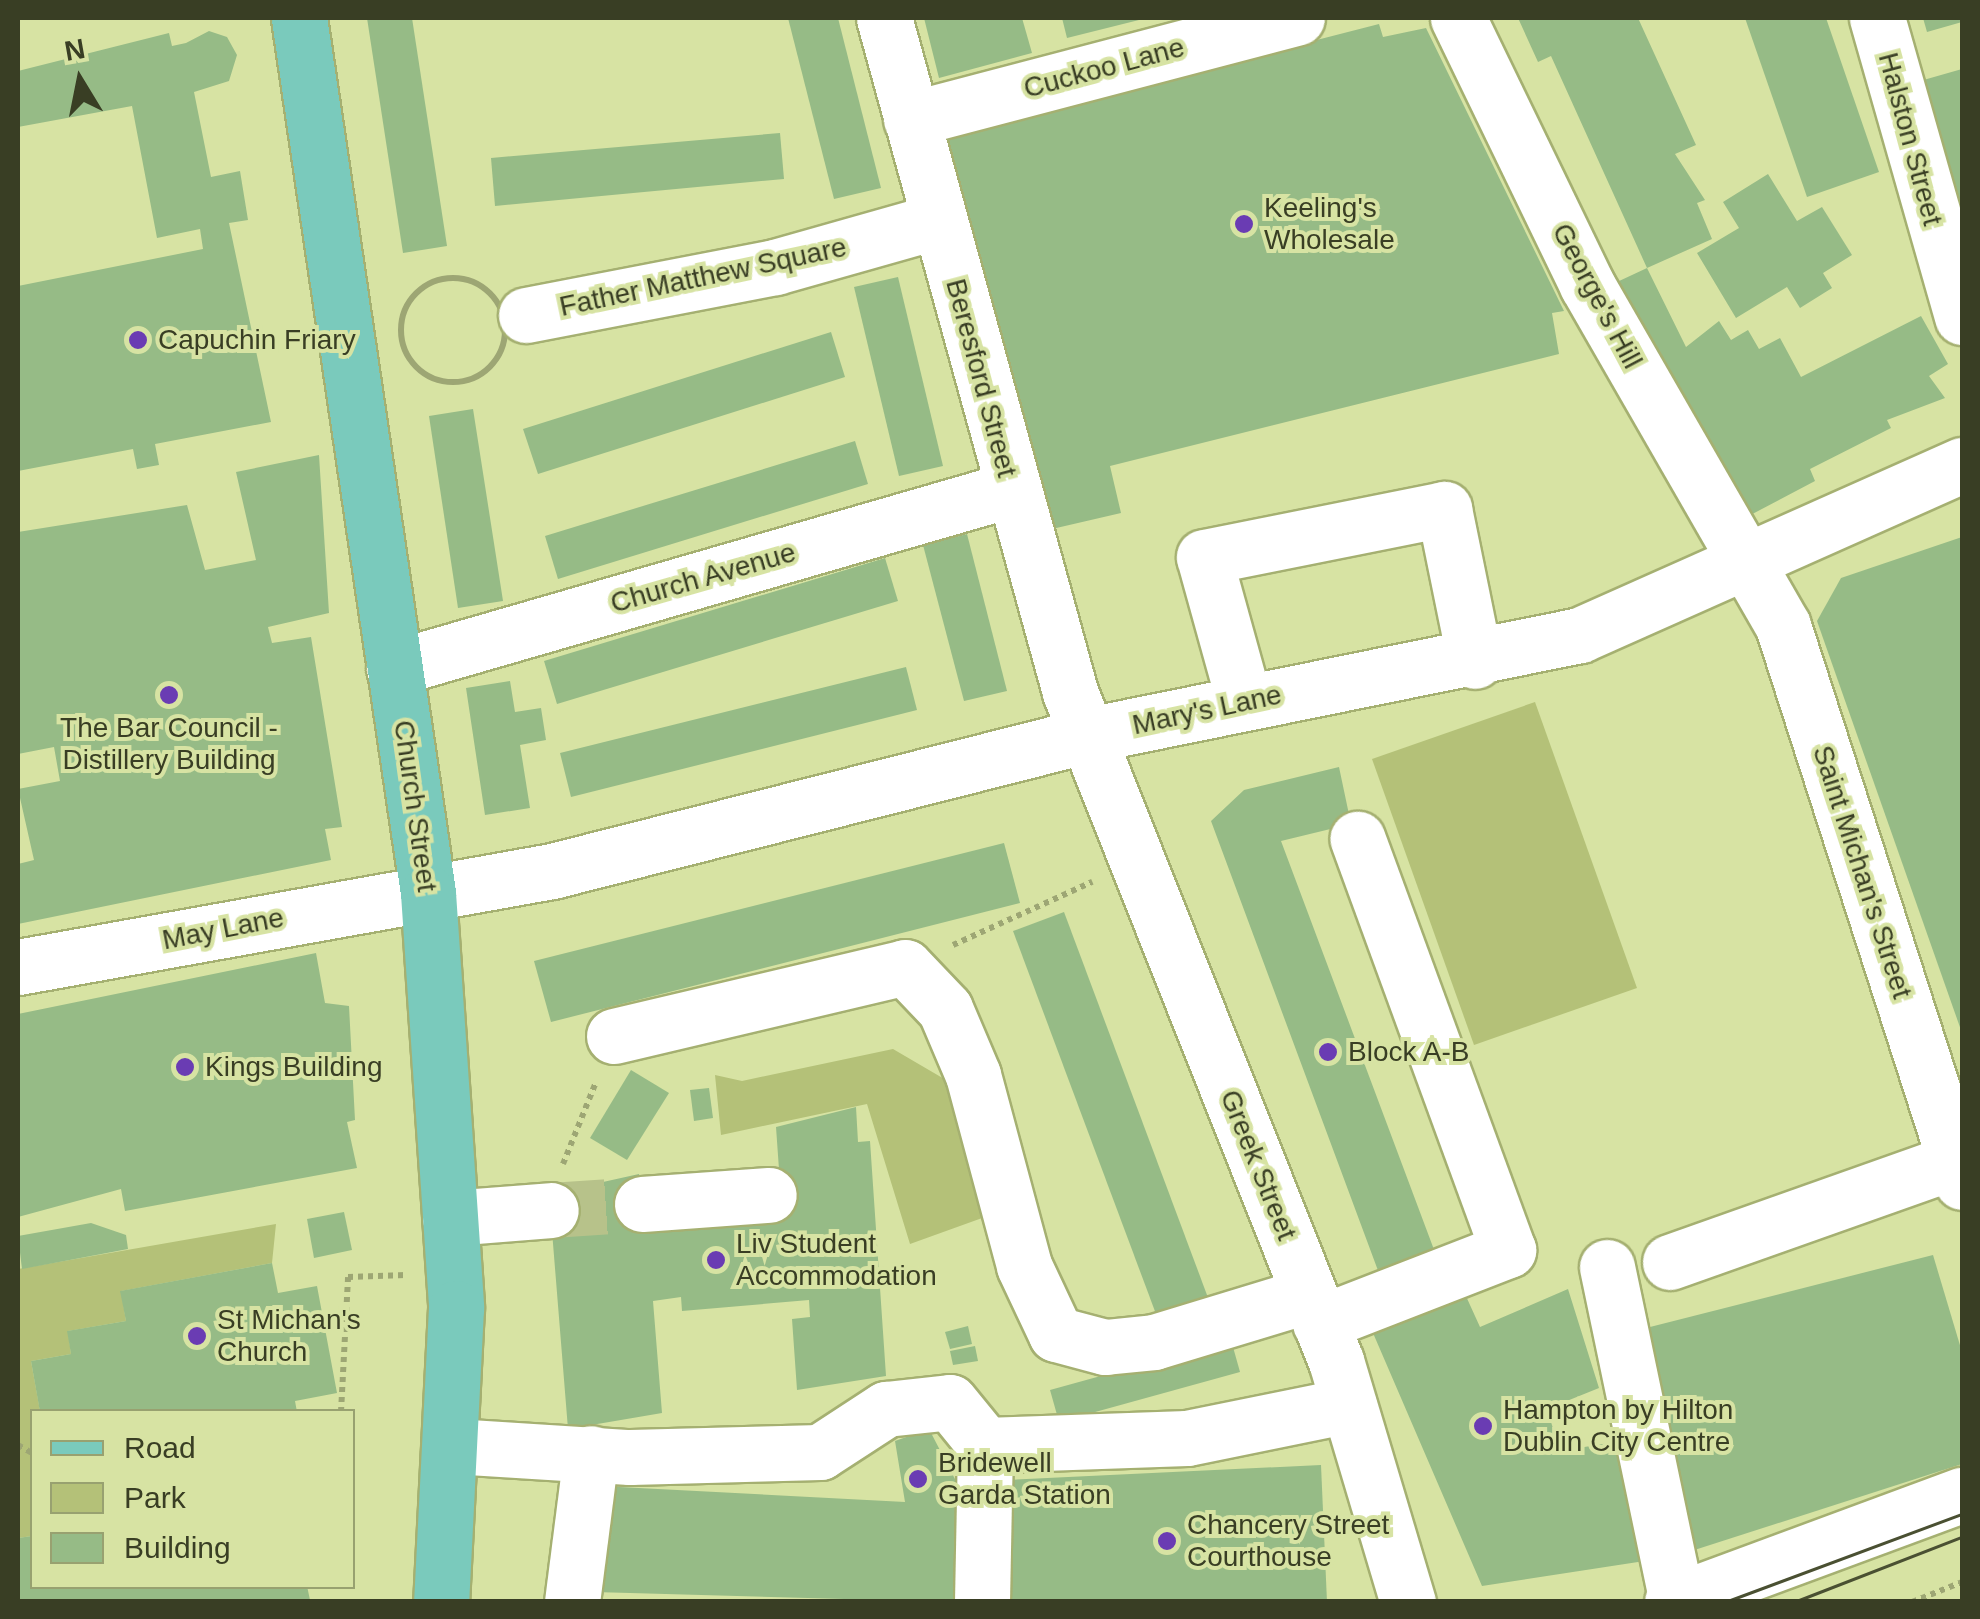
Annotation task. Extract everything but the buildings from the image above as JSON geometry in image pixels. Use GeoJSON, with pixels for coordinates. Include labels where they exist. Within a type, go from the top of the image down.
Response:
{"type":"FeatureCollection","features":[{"type":"Feature","properties":{"kind":"main road","name":"Church Street"},"geometry":{"type":"LineString","coordinates":[[299,18],[428,893],[450,1218],[453,1446],[440,1602]]}},
{"type":"Feature","properties":{"kind":"street","name":"Beresford Street"},"geometry":{"type":"LineString","coordinates":[[884,18],[1012,489],[1088,735]]}},
{"type":"Feature","properties":{"kind":"street","name":"Cuckoo Lane"},"geometry":{"type":"LineString","coordinates":[[911,119],[1297,18]]}},
{"type":"Feature","properties":{"kind":"street","name":"George's Hill"},"geometry":{"type":"LineString","coordinates":[[1458,18],[1587,284],[1750,568]]}},
{"type":"Feature","properties":{"kind":"street","name":"Halston Street"},"geometry":{"type":"LineString","coordinates":[[1878,18],[1962,317]]}},
{"type":"Feature","properties":{"kind":"street","name":"Father Matthew Square"},"geometry":{"type":"LineString","coordinates":[[526,316],[775,267],[938,220]]}},
{"type":"Feature","properties":{"kind":"street","name":"Mary's Lane"},"geometry":{"type":"LineString","coordinates":[[428,893],[552,872],[1088,735],[1244,701],[1475,661],[1580,636],[1750,568],[1962,465]]}},
{"type":"Feature","properties":{"kind":"street","name":"Church Avenue"},"geometry":{"type":"LineString","coordinates":[[394,668],[1012,489]]}},
{"type":"Feature","properties":{"kind":"street"},"geometry":{"type":"LineString","coordinates":[[1244,701],[1204,558],[1444,509],[1475,661]]}},
{"type":"Feature","properties":{"kind":"street","name":"Saint Michan's Street"},"geometry":{"type":"LineString","coordinates":[[1750,568],[1783,626],[1959,1171]]}},
{"type":"Feature","properties":{"kind":"street","name":"Greek Street"},"geometry":{"type":"LineString","coordinates":[[1088,735],[1315,1309],[1349,1405],[1408,1602]]}},
{"type":"Feature","properties":{"kind":"street"},"geometry":{"type":"LineString","coordinates":[[614,1036],[904,967],[945,1009],[973,1075],[1024,1266],[1056,1334],[1106,1347],[1154,1342],[1315,1309],[1508,1250],[1358,839]]}},
{"type":"Feature","properties":{"kind":"street","name":"May Lane"},"geometry":{"type":"LineString","coordinates":[[18,967],[428,893]]}},
{"type":"Feature","properties":{"kind":"street"},"geometry":{"type":"LineString","coordinates":[[1670,1262],[1959,1171]]}},
{"type":"Feature","properties":{"kind":"street"},"geometry":{"type":"LineString","coordinates":[[450,1218],[557,1187]]}},
{"type":"Feature","properties":{"kind":"street"},"geometry":{"type":"LineString","coordinates":[[642,1204],[769,1195]]}},
{"type":"Feature","properties":{"kind":"street"},"geometry":{"type":"LineString","coordinates":[[1607,1267],[1674,1599],[1962,1495]]}},
{"type":"Feature","properties":{"kind":"street"},"geometry":{"type":"LineString","coordinates":[[453,1446],[591,1453],[820,1452],[886,1409],[950,1402],[986,1444],[982,1602]]}},
{"type":"Feature","properties":{"kind":"street"},"geometry":{"type":"LineString","coordinates":[[986,1444],[1188,1438],[1349,1405]]}},
{"type":"Feature","properties":{"kind":"street"},"geometry":{"type":"LineString","coordinates":[[572,1602],[591,1453]]}},
{"type":"Feature","properties":{"kind":"path"},"geometry":{"type":"LineString","coordinates":[[435,280],[469,280],[490,292],[505,341],[473,379],[440,381],[409,354],[404,312],[435,280]]}},
{"type":"Feature","properties":{"kind":"path"},"geometry":{"type":"LineString","coordinates":[[904,967],[1140,866]]}},
{"type":"Feature","properties":{"kind":"path"},"geometry":{"type":"LineString","coordinates":[[557,1187],[600,1085],[580,1066],[614,1036]]}},
{"type":"Feature","properties":{"kind":"path"},"geometry":{"type":"LineString","coordinates":[[341,1409],[348,1277],[377,1279]]}},
{"type":"Feature","properties":{"kind":"path"},"geometry":{"type":"LineString","coordinates":[[1912,1602],[1962,1582]]}},
{"type":"Feature","properties":{"kind":"green space"},"geometry":{"type":"Polygon","coordinates":[[[1535,702],[1637,988],[1474,1045],[1372,759],[1535,702]]]}},
{"type":"Feature","properties":{"kind":"green space"},"geometry":{"type":"Polygon","coordinates":[[[893,1049],[946,1080],[996,1213],[910,1244],[867,1104],[721,1135],[715,1075],[742,1081],[893,1049]]]}},
{"type":"Feature","properties":{"kind":"green space"},"geometry":{"type":"Polygon","coordinates":[[[276,1224],[272,1263],[121,1291],[126,1321],[68,1331],[71,1354],[31,1361],[40,1409],[30,1409],[30,1536],[18,1538],[18,1269],[276,1224]]]}},
{"type":"Feature","properties":{"kind":"tunnel"},"geometry":{"type":"LineString","coordinates":[[551,1210],[642,1204]]}},
{"type":"Feature","properties":{"kind":"tram line"},"geometry":{"type":"LineString","coordinates":[[1725,1602],[1962,1514]]}},
{"type":"Feature","properties":{"kind":"tram line"},"geometry":{"type":"LineString","coordinates":[[1794,1602],[1962,1537]]}},
{"type":"Feature","properties":{"kind":"place","name":"Keeling's Wholesale"},"geometry":{"type":"Point","coordinates":[1244,224]}},
{"type":"Feature","properties":{"kind":"place","name":"Capuchin Friary"},"geometry":{"type":"Point","coordinates":[138,340]}},
{"type":"Feature","properties":{"kind":"place","name":"The Bar Council - Distillery Building"},"geometry":{"type":"Point","coordinates":[169,695]}},
{"type":"Feature","properties":{"kind":"place","name":"Block A-B"},"geometry":{"type":"Point","coordinates":[1328,1052]}},
{"type":"Feature","properties":{"kind":"place","name":"Kings Building"},"geometry":{"type":"Point","coordinates":[185,1067]}},
{"type":"Feature","properties":{"kind":"place","name":"Liv Student Accommodation"},"geometry":{"type":"Point","coordinates":[716,1260]}},
{"type":"Feature","properties":{"kind":"place","name":"St Michan's Church"},"geometry":{"type":"Point","coordinates":[197,1336]}},
{"type":"Feature","properties":{"kind":"place","name":"Hampton by Hilton Dublin City Centre"},"geometry":{"type":"Point","coordinates":[1483,1426]}},
{"type":"Feature","properties":{"kind":"place","name":"Bridewell Garda Station"},"geometry":{"type":"Point","coordinates":[918,1479]}},
{"type":"Feature","properties":{"kind":"place","name":"Chancery Street Courthouse"},"geometry":{"type":"Point","coordinates":[1167,1541]}}]}
